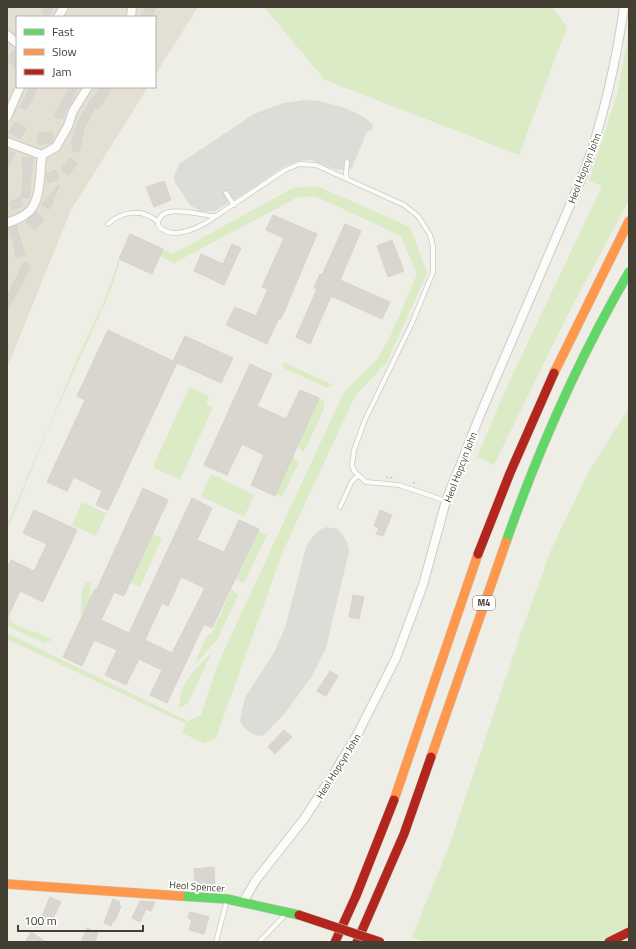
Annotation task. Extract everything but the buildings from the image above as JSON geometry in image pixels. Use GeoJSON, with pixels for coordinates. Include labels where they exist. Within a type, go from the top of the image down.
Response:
{"type":"FeatureCollection","features":[{"type":"Feature","properties":{"kind":"main road"},"geometry":{"type":"LineString","coordinates":[[600,277],[629,221]]}},
{"type":"Feature","properties":{"kind":"main road","name":"M4"},"geometry":{"type":"LineString","coordinates":[[335,942],[348,915],[384,827],[476,560],[510,472],[551,376],[600,277],[629,228]]}},
{"type":"Feature","properties":{"kind":"main road","name":"M4"},"geometry":{"type":"LineString","coordinates":[[358,942],[404,834],[530,474],[566,391],[608,308],[629,272]]}},
{"type":"Feature","properties":{"kind":"main road","name":"Heol Spencer"},"geometry":{"type":"LineString","coordinates":[[7,884],[227,899],[299,915],[380,942]]}},
{"type":"Feature","properties":{"kind":"main road"},"geometry":{"type":"LineString","coordinates":[[609,942],[629,932]]}},
{"type":"Feature","properties":{"kind":"street"},"geometry":{"type":"LineString","coordinates":[[59,16],[64,7]]}},
{"type":"Feature","properties":{"kind":"street","name":"Heol Hopcyn John"},"geometry":{"type":"LineString","coordinates":[[243,902],[256,880],[304,819],[334,773],[357,735],[396,658],[423,585],[446,501],[480,415],[587,163],[599,130],[611,86],[624,7]]}},
{"type":"Feature","properties":{"kind":"street"},"geometry":{"type":"LineString","coordinates":[[7,35],[16,42]]}},
{"type":"Feature","properties":{"kind":"street"},"geometry":{"type":"LineString","coordinates":[[7,117],[20,88]]}},
{"type":"Feature","properties":{"kind":"street"},"geometry":{"type":"LineString","coordinates":[[42,155],[56,147],[68,126],[73,111],[87,88]]}},
{"type":"Feature","properties":{"kind":"street"},"geometry":{"type":"LineString","coordinates":[[7,142],[42,155]]}},
{"type":"Feature","properties":{"kind":"street"},"geometry":{"type":"LineString","coordinates":[[7,223],[18,218],[31,209],[36,198],[42,155]]}},
{"type":"Feature","properties":{"kind":"lane"},"geometry":{"type":"LineString","coordinates":[[347,162],[347,179]]}},
{"type":"Feature","properties":{"kind":"lane"},"geometry":{"type":"LineString","coordinates":[[108,224],[121,215],[135,213],[149,215],[158,222],[158,225],[164,230],[182,232],[202,226],[285,170],[299,164],[316,165],[411,210],[424,224],[430,235],[433,246],[433,272],[428,287],[365,420],[354,450],[352,465],[358,476],[371,484],[398,485],[446,501]]}},
{"type":"Feature","properties":{"kind":"lane"},"geometry":{"type":"LineString","coordinates":[[226,193],[234,205]]}},
{"type":"Feature","properties":{"kind":"lane"},"geometry":{"type":"LineString","coordinates":[[158,222],[164,214],[176,210],[184,210],[205,216],[216,216]]}},
{"type":"Feature","properties":{"kind":"lane"},"geometry":{"type":"LineString","coordinates":[[340,508],[352,480],[358,476]]}},
{"type":"Feature","properties":{"kind":"lane"},"geometry":{"type":"LineString","coordinates":[[216,942],[227,899]]}},
{"type":"Feature","properties":{"kind":"lane"},"geometry":{"type":"LineString","coordinates":[[259,942],[288,912]]}},
{"type":"Feature","properties":{"kind":"path"},"geometry":{"type":"LineString","coordinates":[[381,478],[398,479]]}},
{"type":"Feature","properties":{"kind":"path"},"geometry":{"type":"LineString","coordinates":[[411,483],[417,482]]}},
{"type":"Feature","properties":{"kind":"shaded area"},"geometry":{"type":"Polygon","coordinates":[[[7,7],[198,7],[156,73],[156,16],[16,16],[16,88],[147,88],[71,210],[7,368],[7,7]]]}},
{"type":"Feature","properties":{"kind":"shaded area"},"geometry":{"type":"Polygon","coordinates":[[[304,100],[319,101],[342,107],[364,117],[372,124],[373,129],[367,132],[351,170],[337,170],[311,160],[298,161],[283,167],[215,211],[202,212],[190,205],[175,183],[174,176],[179,164],[254,114],[283,103],[304,100]]]}},
{"type":"Feature","properties":{"kind":"shaded area"},"geometry":{"type":"Polygon","coordinates":[[[327,527],[337,529],[341,533],[347,542],[349,551],[326,648],[312,676],[286,712],[263,736],[255,735],[243,727],[240,721],[246,696],[275,651],[285,628],[306,547],[314,535],[321,529],[327,527]]]}},
{"type":"Feature","properties":{"kind":"green space"},"geometry":{"type":"Polygon","coordinates":[[[264,7],[552,7],[567,27],[519,155],[325,80],[264,7]]]}},
{"type":"Feature","properties":{"kind":"green space"},"geometry":{"type":"Polygon","coordinates":[[[629,33],[629,200],[567,316],[494,465],[477,457],[504,393],[602,186],[589,181],[617,94],[629,33]]]}},
{"type":"Feature","properties":{"kind":"green space"},"geometry":{"type":"Polygon","coordinates":[[[317,186],[410,227],[427,273],[387,362],[355,396],[283,551],[216,738],[204,743],[182,733],[186,724],[7,639],[7,633],[188,721],[201,715],[217,666],[344,392],[377,359],[390,337],[417,274],[401,236],[315,196],[296,198],[174,263],[159,256],[163,249],[173,254],[293,188],[317,186]]]}},
{"type":"Feature","properties":{"kind":"green space"},"geometry":{"type":"Polygon","coordinates":[[[119,259],[119,265],[109,294],[49,427],[7,530],[7,525],[78,357],[103,304],[119,259]]]}},
{"type":"Feature","properties":{"kind":"green space"},"geometry":{"type":"Polygon","coordinates":[[[283,362],[333,385],[327,388],[284,368],[283,362]]]}},
{"type":"Feature","properties":{"kind":"green space"},"geometry":{"type":"Polygon","coordinates":[[[189,388],[209,396],[206,404],[213,407],[180,480],[153,467],[189,388]]]}},
{"type":"Feature","properties":{"kind":"green space"},"geometry":{"type":"Polygon","coordinates":[[[319,398],[324,402],[324,409],[306,448],[303,451],[297,447],[319,398]]]}},
{"type":"Feature","properties":{"kind":"green space"},"geometry":{"type":"Polygon","coordinates":[[[629,408],[629,942],[426,942],[412,937],[450,844],[522,630],[551,550],[589,471],[629,408]]]}},
{"type":"Feature","properties":{"kind":"green space"},"geometry":{"type":"Polygon","coordinates":[[[293,455],[298,464],[282,497],[275,494],[293,455]]]}},
{"type":"Feature","properties":{"kind":"green space"},"geometry":{"type":"Polygon","coordinates":[[[211,474],[254,495],[244,517],[201,496],[211,474]]]}},
{"type":"Feature","properties":{"kind":"green space"},"geometry":{"type":"Polygon","coordinates":[[[82,502],[106,513],[96,536],[72,525],[82,502]]]}},
{"type":"Feature","properties":{"kind":"green space"},"geometry":{"type":"Polygon","coordinates":[[[258,531],[267,535],[244,583],[235,579],[258,531]]]}},
{"type":"Feature","properties":{"kind":"green space"},"geometry":{"type":"Polygon","coordinates":[[[152,534],[162,538],[140,587],[130,582],[152,534]]]}},
{"type":"Feature","properties":{"kind":"green space"},"geometry":{"type":"Polygon","coordinates":[[[86,581],[92,584],[90,585],[91,597],[81,620],[82,590],[86,581]]]}},
{"type":"Feature","properties":{"kind":"green space"},"geometry":{"type":"Polygon","coordinates":[[[232,589],[238,596],[217,640],[194,665],[206,637],[212,633],[232,589]]]}},
{"type":"Feature","properties":{"kind":"green space"},"geometry":{"type":"Polygon","coordinates":[[[7,617],[10,618],[12,623],[33,632],[35,631],[52,640],[44,643],[7,626],[7,617]]]}},
{"type":"Feature","properties":{"kind":"green space"},"geometry":{"type":"Polygon","coordinates":[[[210,654],[188,703],[180,708],[181,692],[184,685],[193,672],[210,654]]]}},
{"type":"Feature","properties":{"kind":"traffic: fast"},"geometry":{"type":"LineString","coordinates":[[506,542],[532,472],[561,404],[593,337],[629,272]]}},
{"type":"Feature","properties":{"kind":"traffic: fast"},"geometry":{"type":"LineString","coordinates":[[180,896],[227,899],[299,915]]}},
{"type":"Feature","properties":{"kind":"traffic: slow"},"geometry":{"type":"LineString","coordinates":[[554,373],[629,221]]}},
{"type":"Feature","properties":{"kind":"traffic: slow"},"geometry":{"type":"LineString","coordinates":[[431,757],[506,542]]}},
{"type":"Feature","properties":{"kind":"traffic: slow"},"geometry":{"type":"LineString","coordinates":[[394,800],[478,554]]}},
{"type":"Feature","properties":{"kind":"traffic: slow"},"geometry":{"type":"LineString","coordinates":[[7,884],[180,896]]}},
{"type":"Feature","properties":{"kind":"traffic: jam"},"geometry":{"type":"LineString","coordinates":[[478,554],[510,473],[554,373]]}},
{"type":"Feature","properties":{"kind":"traffic: jam"},"geometry":{"type":"LineString","coordinates":[[357,942],[404,834],[431,757]]}},
{"type":"Feature","properties":{"kind":"traffic: jam"},"geometry":{"type":"LineString","coordinates":[[335,942],[356,896],[394,800]]}},
{"type":"Feature","properties":{"kind":"traffic: jam"},"geometry":{"type":"LineString","coordinates":[[299,915],[380,942]]}},
{"type":"Feature","properties":{"kind":"traffic: jam"},"geometry":{"type":"LineString","coordinates":[[609,942],[629,932]]}}]}
